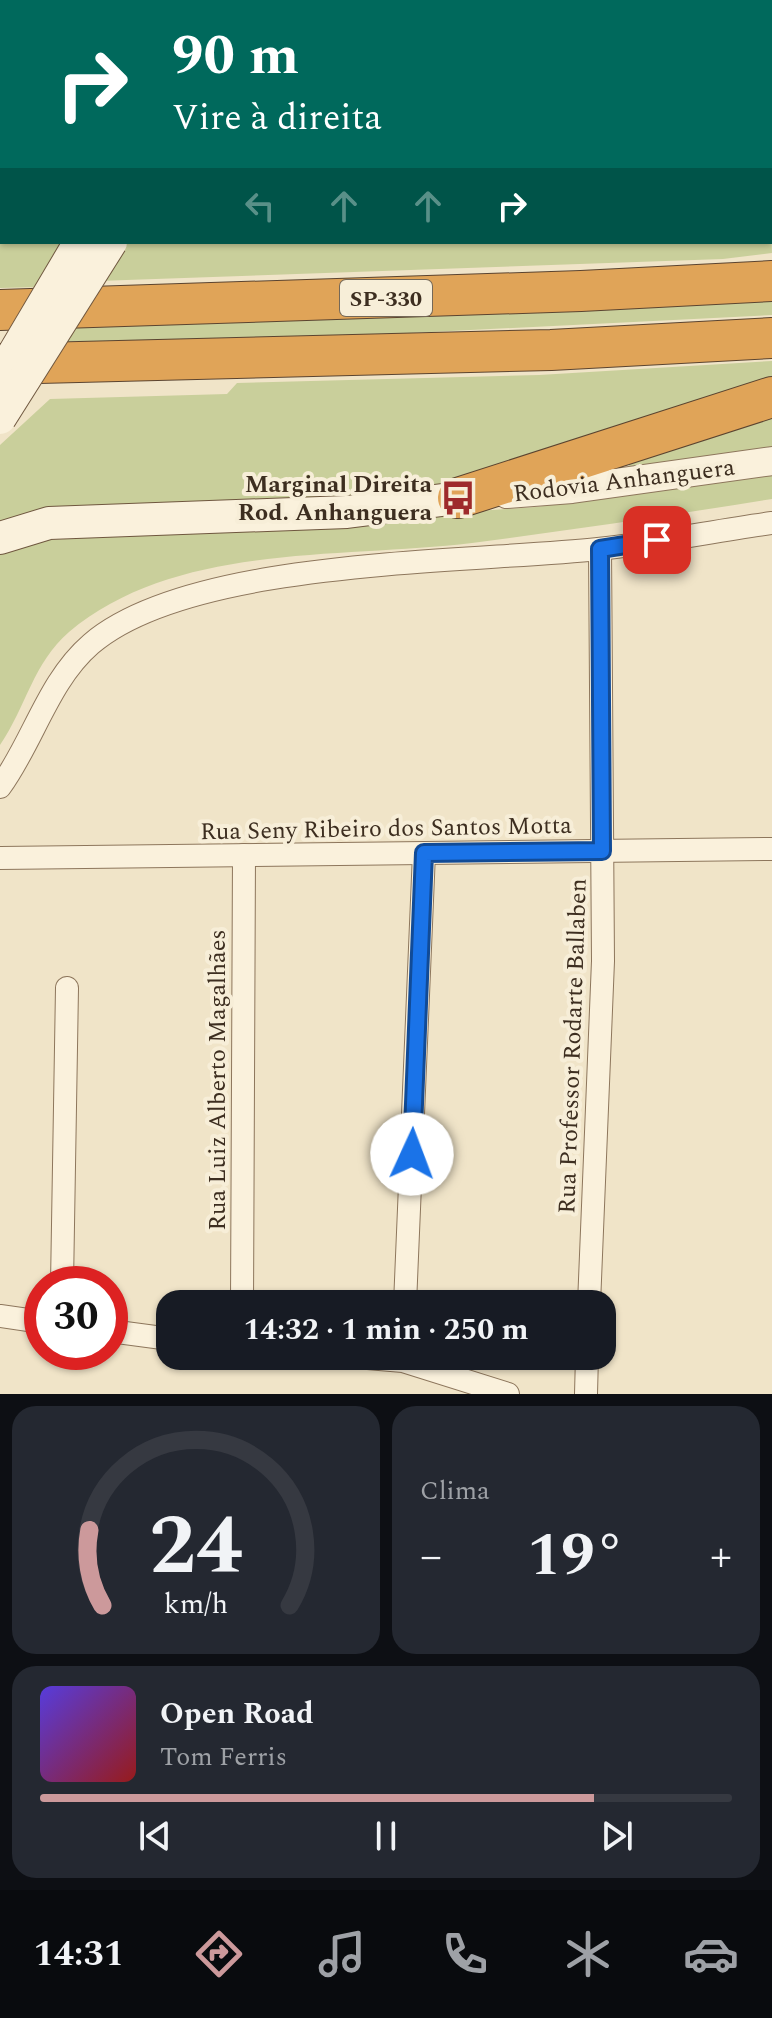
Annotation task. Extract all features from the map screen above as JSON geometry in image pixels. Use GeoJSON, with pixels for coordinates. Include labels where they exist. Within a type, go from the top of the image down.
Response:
{"type":"FeatureCollection","features":[{"type":"Feature","properties":{"kind":"highway","name":"SP-330"},"geometry":{"type":"LineString","coordinates":[[0,310],[550,292],[772,281]]}},
{"type":"Feature","properties":{"kind":"highway"},"geometry":{"type":"LineString","coordinates":[[0,364],[551,350],[772,338]]}},
{"type":"Feature","properties":{"kind":"highway"},"geometry":{"type":"LineString","coordinates":[[458,498],[772,397]]}},
{"type":"Feature","properties":{"kind":"main road"},"geometry":{"type":"LineString","coordinates":[[0,377],[79,244]]}},
{"type":"Feature","properties":{"kind":"main road"},"geometry":{"type":"LineString","coordinates":[[0,418],[110,244]]}},
{"type":"Feature","properties":{"kind":"main road","name":"Rodovia Anhanguera"},"geometry":{"type":"LineString","coordinates":[[0,538],[49,523],[347,512],[458,498]]}},
{"type":"Feature","properties":{"kind":"street","name":"Rodovia Anhanguera"},"geometry":{"type":"LineString","coordinates":[[458,498],[572,489],[772,461]]}},
{"type":"Feature","properties":{"kind":"street"},"geometry":{"type":"LineString","coordinates":[[0,787],[29,743],[60,679],[90,645],[141,612],[234,585],[348,570],[600,549],[772,523]]}},
{"type":"Feature","properties":{"kind":"street","name":"Rua Professor Rodarte Ballaben"},"geometry":{"type":"LineString","coordinates":[[590,1290],[603,961],[600,549]]}},
{"type":"Feature","properties":{"kind":"street","name":"Rua Seny Ribeiro dos Santos Motta"},"geometry":{"type":"LineString","coordinates":[[0,858],[772,849]]}},
{"type":"Feature","properties":{"kind":"street"},"geometry":{"type":"LineString","coordinates":[[406,1290],[424,853]]}},
{"type":"Feature","properties":{"kind":"street","name":"Rua Luiz Alberto Magalhães"},"geometry":{"type":"LineString","coordinates":[[242,1290],[244,855]]}},
{"type":"Feature","properties":{"kind":"street"},"geometry":{"type":"LineString","coordinates":[[62,1266],[67,988]]}},
{"type":"Feature","properties":{"kind":"street"},"geometry":{"type":"LineString","coordinates":[[0,1316],[24,1319]]}},
{"type":"Feature","properties":{"kind":"street"},"geometry":{"type":"LineString","coordinates":[[128,1333],[156,1337]]}},
{"type":"Feature","properties":{"kind":"street"},"geometry":{"type":"LineString","coordinates":[[438,1370],[508,1394]]}},
{"type":"Feature","properties":{"kind":"street"},"geometry":{"type":"LineString","coordinates":[[586,1394],[587,1370]]}},
{"type":"Feature","properties":{"kind":"green space"},"geometry":{"type":"Polygon","coordinates":[[[0,244],[68,244],[39,287],[0,288],[0,244]]]}},
{"type":"Feature","properties":{"kind":"green space"},"geometry":{"type":"Polygon","coordinates":[[[121,244],[772,244],[772,253],[723,259],[98,281],[121,244]]]}},
{"type":"Feature","properties":{"kind":"green space"},"geometry":{"type":"Polygon","coordinates":[[[772,296],[772,315],[352,336],[61,342],[72,325],[772,296]]]}},
{"type":"Feature","properties":{"kind":"green space"},"geometry":{"type":"Polygon","coordinates":[[[772,361],[772,379],[446,483],[349,501],[0,524],[0,445],[50,399],[227,394],[237,383],[539,375],[772,361]]]}},
{"type":"Feature","properties":{"kind":"green space"},"geometry":{"type":"Polygon","coordinates":[[[772,408],[772,451],[630,471],[628,457],[772,408]]]}},
{"type":"Feature","properties":{"kind":"green space"},"geometry":{"type":"Polygon","coordinates":[[[772,474],[772,499],[472,543],[262,560],[159,582],[112,603],[69,632],[57,644],[38,671],[0,745],[0,554],[20,542],[536,507],[772,474]]]}},
{"type":"Feature","properties":{"kind":"place","name":"Marginal Direita Rod. Anhanguera"},"geometry":{"type":"Point","coordinates":[458,498]}},
{"type":"Feature","properties":{"kind":"route"},"geometry":{"type":"LineString","coordinates":[[412,1154],[424,853],[602,851],[600,549],[657,540]]}}]}
